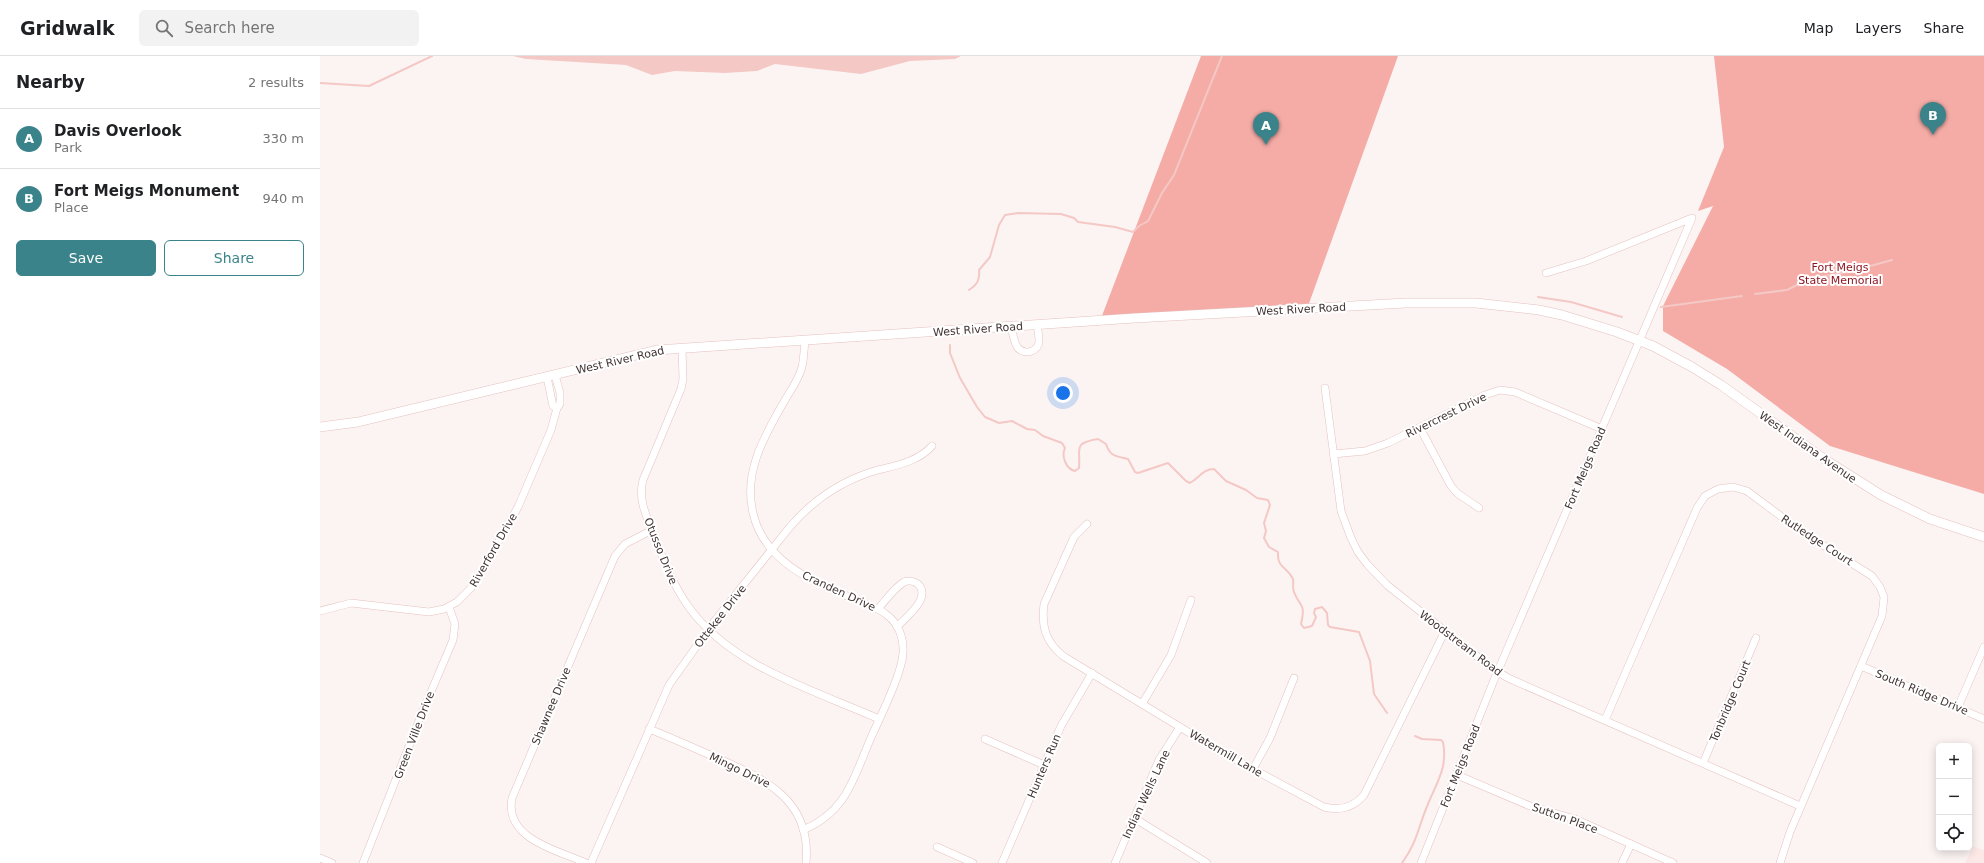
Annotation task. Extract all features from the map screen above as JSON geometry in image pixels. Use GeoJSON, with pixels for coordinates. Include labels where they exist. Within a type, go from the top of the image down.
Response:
{"type":"FeatureCollection","features":[{"type":"Feature","properties":{"kind":"main road","name":"West River Road"},"geometry":{"type":"LineString","coordinates":[[320,427],[358,422],[657,350],[682,348],[1406,303],[1476,303],[1539,310],[1588,322],[1639,340]]}},
{"type":"Feature","properties":{"kind":"main road","name":"West Indiana Avenue"},"geometry":{"type":"LineString","coordinates":[[1639,340],[1671,355],[1715,382],[1824,459],[1881,495],[1930,519],[1984,537]]}},
{"type":"Feature","properties":{"kind":"street","name":"Fort Meigs Road"},"geometry":{"type":"LineString","coordinates":[[1421,863],[1497,672],[1692,218],[1586,261],[1546,273]]}},
{"type":"Feature","properties":{"kind":"street"},"geometry":{"type":"LineString","coordinates":[[1011,327],[1017,347],[1025,352],[1030,352],[1034,350],[1039,342],[1037,325]]}},
{"type":"Feature","properties":{"kind":"street","name":"Cranden Drive"},"geometry":{"type":"LineString","coordinates":[[803,830],[828,816],[842,801],[879,719],[903,657],[903,642],[897,627],[887,615],[878,609],[802,575],[782,561],[771,550],[761,536],[753,514],[750,495],[752,472],[759,449],[800,372],[805,340]]}},
{"type":"Feature","properties":{"kind":"street","name":"Otusso Drive"},"geometry":{"type":"LineString","coordinates":[[682,348],[682,389],[642,485],[642,500],[652,530],[663,560],[678,591],[688,607],[708,630],[734,651],[751,662],[879,719]]}},
{"type":"Feature","properties":{"kind":"street","name":"Riverford Drive"},"geometry":{"type":"LineString","coordinates":[[320,611],[351,604],[419,612],[439,610],[449,607],[457,602],[471,588],[518,507],[552,430],[557,408],[553,406],[551,376]]}},
{"type":"Feature","properties":{"kind":"street","name":"Woodstream Road"},"geometry":{"type":"LineString","coordinates":[[1325,388],[1341,511],[1358,552],[1366,564],[1387,585],[1497,672],[1800,806]]}},
{"type":"Feature","properties":{"kind":"street","name":"Rivercrest Drive"},"geometry":{"type":"LineString","coordinates":[[1333,454],[1374,449],[1420,428],[1485,395],[1505,390],[1524,395],[1602,429]]}},
{"type":"Feature","properties":{"kind":"street"},"geometry":{"type":"LineString","coordinates":[[1420,428],[1451,486],[1457,493],[1478,508]]}},
{"type":"Feature","properties":{"kind":"street","name":"Ottekee Drive"},"geometry":{"type":"LineString","coordinates":[[591,863],[669,685],[708,630],[771,550],[802,513],[833,489],[868,473],[918,457],[926,453],[932,446]]}},
{"type":"Feature","properties":{"kind":"street","name":"Rutledge Court"},"geometry":{"type":"LineString","coordinates":[[1606,720],[1696,508],[1705,496],[1723,487],[1738,488],[1747,491],[1802,532],[1865,571],[1875,580],[1884,597],[1884,611],[1800,806],[1780,863]]}},
{"type":"Feature","properties":{"kind":"street","name":"Watermill Lane"},"geometry":{"type":"LineString","coordinates":[[1086,524],[1074,537],[1044,604],[1043,620],[1045,633],[1052,646],[1063,656],[1180,727],[1253,769],[1324,807],[1339,809],[1348,807],[1357,802],[1370,786],[1444,631]]}},
{"type":"Feature","properties":{"kind":"street","name":"Shawnee Drive"},"geometry":{"type":"LineString","coordinates":[[586,863],[530,838],[522,832],[515,824],[511,814],[512,798],[615,556],[625,544],[652,530]]}},
{"type":"Feature","properties":{"kind":"street"},"geometry":{"type":"LineString","coordinates":[[878,609],[903,583],[912,581],[917,583],[921,589],[921,599],[897,627]]}},
{"type":"Feature","properties":{"kind":"street"},"geometry":{"type":"LineString","coordinates":[[1142,704],[1171,655],[1191,600]]}},
{"type":"Feature","properties":{"kind":"street","name":"Green Ville Drive"},"geometry":{"type":"LineString","coordinates":[[364,863],[422,713],[453,640],[454,624],[449,607]]}},
{"type":"Feature","properties":{"kind":"street","name":"Tonbridge Court"},"geometry":{"type":"LineString","coordinates":[[1703,763],[1756,638]]}},
{"type":"Feature","properties":{"kind":"street"},"geometry":{"type":"LineString","coordinates":[[1958,707],[1984,647]]}},
{"type":"Feature","properties":{"kind":"street","name":"South Ridge Drive"},"geometry":{"type":"LineString","coordinates":[[1861,666],[1984,719]]}},
{"type":"Feature","properties":{"kind":"street","name":"Hunters Run"},"geometry":{"type":"LineString","coordinates":[[1002,863],[1062,726],[1092,673]]}},
{"type":"Feature","properties":{"kind":"street"},"geometry":{"type":"LineString","coordinates":[[1253,769],[1272,732],[1294,678]]}},
{"type":"Feature","properties":{"kind":"street","name":"Indian Wells Lane"},"geometry":{"type":"LineString","coordinates":[[1115,863],[1159,760],[1180,727]]}},
{"type":"Feature","properties":{"kind":"street","name":"Mingo Drive"},"geometry":{"type":"LineString","coordinates":[[649,729],[762,779],[774,787],[791,805],[803,830],[806,845],[806,863]]}},
{"type":"Feature","properties":{"kind":"street"},"geometry":{"type":"LineString","coordinates":[[985,739],[1044,765]]}},
{"type":"Feature","properties":{"kind":"street","name":"Sutton Place"},"geometry":{"type":"LineString","coordinates":[[1457,775],[1530,806],[1575,819],[1673,863]]}},
{"type":"Feature","properties":{"kind":"street"},"geometry":{"type":"LineString","coordinates":[[1134,818],[1207,863]]}},
{"type":"Feature","properties":{"kind":"street"},"geometry":{"type":"LineString","coordinates":[[1622,863],[1631,844]]}},
{"type":"Feature","properties":{"kind":"street"},"geometry":{"type":"LineString","coordinates":[[937,847],[973,863]]}},
{"type":"Feature","properties":{"kind":"street"},"geometry":{"type":"LineString","coordinates":[[320,858],[332,863]]}},
{"type":"Feature","properties":{"kind":"shaded area"},"geometry":{"type":"Polygon","coordinates":[[[513,56],[961,56],[955,59],[910,61],[861,74],[775,64],[757,71],[725,73],[675,71],[652,75],[626,65],[526,59],[513,56]]]}},
{"type":"Feature","properties":{"kind":"shaded area"},"geometry":{"type":"Polygon","coordinates":[[[1973,846],[1984,850],[1984,863],[1965,863],[1972,851],[1973,846]]]}},
{"type":"Feature","properties":{"kind":"green space"},"geometry":{"type":"Polygon","coordinates":[[[1201,56],[1398,56],[1307,309],[1100,321],[1201,56]]]}},
{"type":"Feature","properties":{"kind":"green space","name":"Fort Meigs State Memorial"},"geometry":{"type":"Polygon","coordinates":[[[1714,56],[1984,56],[1984,494],[1830,446],[1727,369],[1663,331],[1663,306],[1713,206],[1698,211],[1724,147],[1714,56]]]}},
{"type":"Feature","properties":{"kind":"waterway"},"geometry":{"type":"LineString","coordinates":[[320,83],[369,86],[432,56]]}},
{"type":"Feature","properties":{"kind":"waterway"},"geometry":{"type":"LineString","coordinates":[[969,290],[979,279],[979,270],[990,257],[999,225],[1005,215],[1018,213],[1061,214],[1074,218],[1078,222],[1115,227],[1133,232],[1139,226],[1148,221],[1162,193],[1174,175],[1222,56]]}},
{"type":"Feature","properties":{"kind":"waterway"},"geometry":{"type":"LineString","coordinates":[[1755,294],[1787,290],[1809,279],[1852,271],[1892,260]]}},
{"type":"Feature","properties":{"kind":"waterway"},"geometry":{"type":"LineString","coordinates":[[1661,307],[1742,296]]}},
{"type":"Feature","properties":{"kind":"waterway"},"geometry":{"type":"LineString","coordinates":[[1538,297],[1571,302],[1622,317]]}},
{"type":"Feature","properties":{"kind":"waterway"},"geometry":{"type":"LineString","coordinates":[[950,345],[950,353],[960,378],[977,407],[985,417],[999,423],[1012,421],[1027,429],[1035,430],[1043,436],[1062,443],[1065,448],[1065,462],[1072,470],[1075,471],[1079,468],[1079,452],[1081,445],[1098,439],[1106,444],[1112,454],[1128,459],[1135,472],[1138,473],[1168,463],[1186,481],[1190,483],[1207,470],[1214,469],[1226,481],[1246,490],[1257,498],[1268,500],[1270,505],[1264,523],[1266,531],[1264,538],[1269,547],[1278,552],[1279,562],[1293,579],[1293,590],[1303,608],[1301,624],[1304,628],[1312,626],[1316,617],[1314,613],[1315,609],[1322,607],[1327,613],[1328,625],[1330,627],[1359,632],[1370,661],[1374,694],[1387,713]]}},
{"type":"Feature","properties":{"kind":"waterway"},"geometry":{"type":"LineString","coordinates":[[1402,863],[1415,841],[1441,774],[1444,759],[1443,742],[1441,740],[1422,739],[1415,736]]}},
{"type":"Feature","properties":{"kind":"place","name":"Fort Meigs Monument"},"geometry":{"type":"Point","coordinates":[1933,135]}},
{"type":"Feature","properties":{"kind":"place","name":"Davis Overlook"},"geometry":{"type":"Point","coordinates":[1266,145]}}]}
